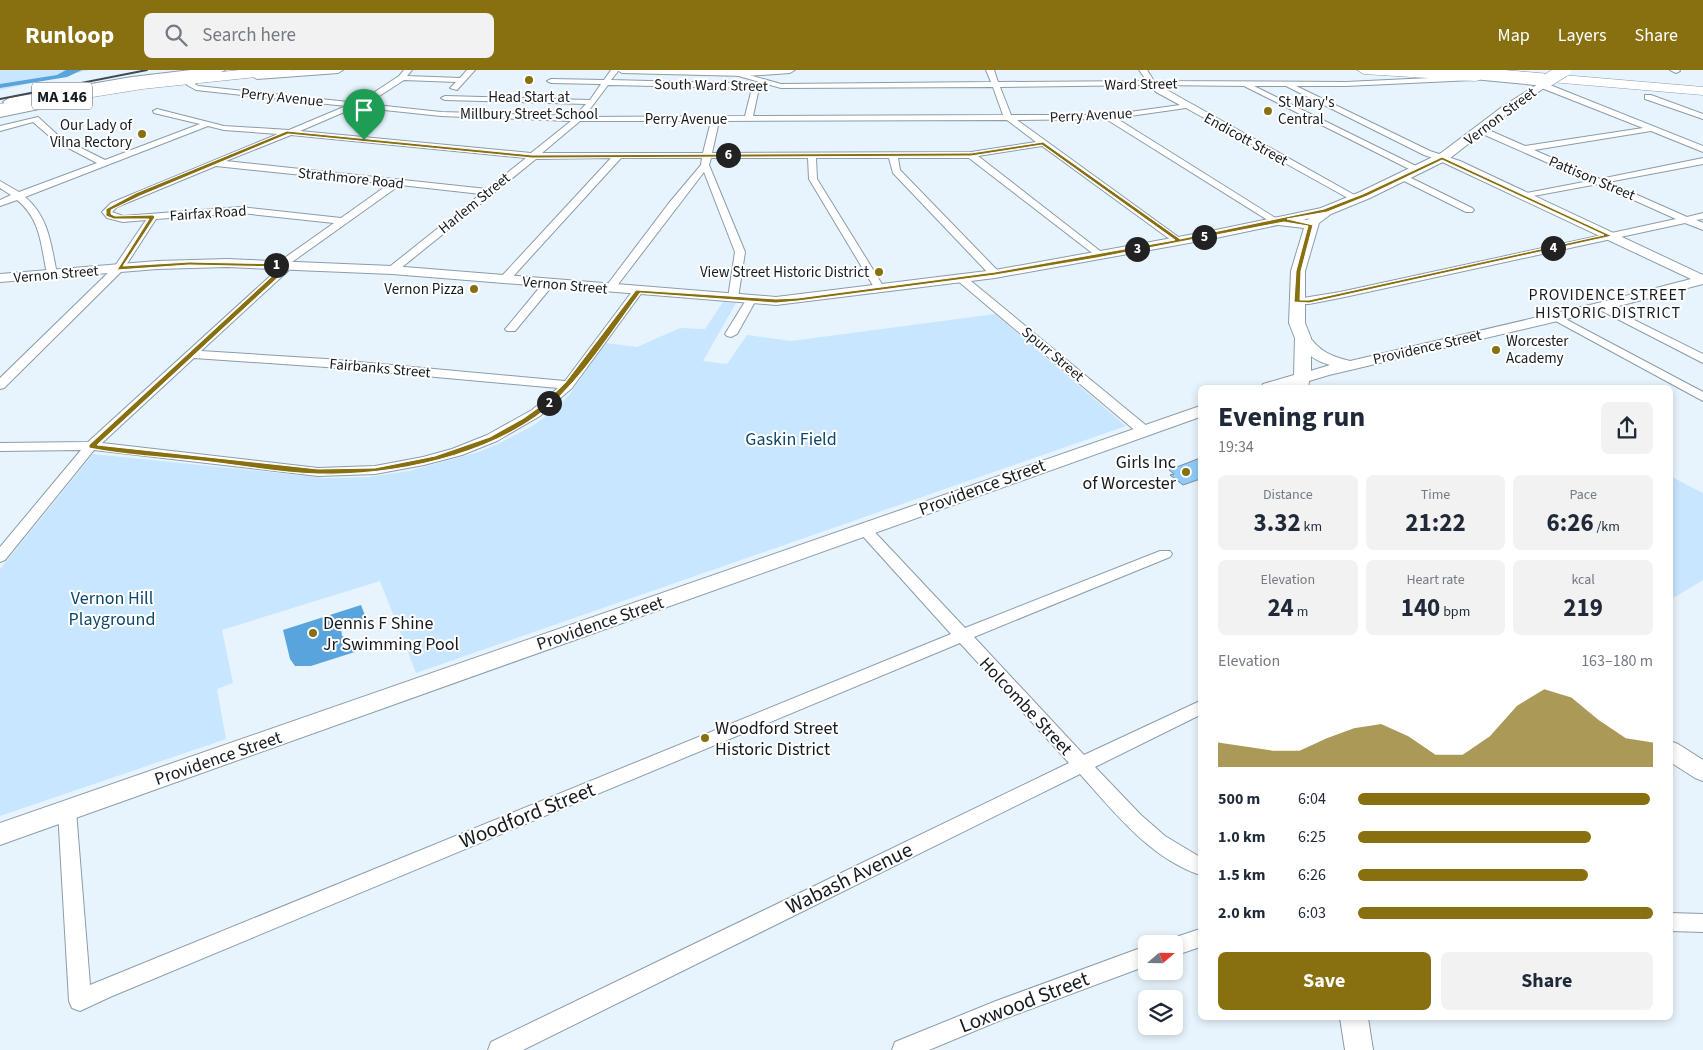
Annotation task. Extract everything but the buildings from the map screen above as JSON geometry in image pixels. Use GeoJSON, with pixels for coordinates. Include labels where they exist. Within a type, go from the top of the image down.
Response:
{"type":"FeatureCollection","features":[{"type":"Feature","properties":{"kind":"highway","name":"MA 146"},"geometry":{"type":"LineString","coordinates":[[3,105],[171,70]]}},
{"type":"Feature","properties":{"kind":"highway","name":"MA 146"},"geometry":{"type":"LineString","coordinates":[[3,105],[125,86],[285,70]]}},
{"type":"Feature","properties":{"kind":"highway"},"geometry":{"type":"LineString","coordinates":[[1364,70],[1477,77]]}},
{"type":"Feature","properties":{"kind":"highway"},"geometry":{"type":"LineString","coordinates":[[1457,70],[1703,91]]}},
{"type":"Feature","properties":{"kind":"highway"},"geometry":{"type":"LineString","coordinates":[[1518,70],[1703,86]]}},
{"type":"Feature","properties":{"kind":"highway"},"geometry":{"type":"LineString","coordinates":[[1598,70],[1703,80]]}},
{"type":"Feature","properties":{"kind":"highway"},"geometry":{"type":"LineString","coordinates":[[1546,82],[1703,96]]}},
{"type":"Feature","properties":{"kind":"main road"},"geometry":{"type":"LineString","coordinates":[[3,105],[132,81],[219,70]]}},
{"type":"Feature","properties":{"kind":"main road"},"geometry":{"type":"LineString","coordinates":[[125,86],[244,70]]}},
{"type":"Feature","properties":{"kind":"main road"},"geometry":{"type":"LineString","coordinates":[[0,114],[94,95],[192,81],[338,70]]}},
{"type":"Feature","properties":{"kind":"main road"},"geometry":{"type":"LineString","coordinates":[[622,70],[738,73],[790,70]]}},
{"type":"Feature","properties":{"kind":"main road","name":"Vernon Street"},"geometry":{"type":"LineString","coordinates":[[1326,211],[1442,158],[1506,109],[1564,70]]}},
{"type":"Feature","properties":{"kind":"main road","name":"Ward Street"},"geometry":{"type":"LineString","coordinates":[[1477,77],[1546,82]]}},
{"type":"Feature","properties":{"kind":"main road"},"geometry":{"type":"LineString","coordinates":[[1301,383],[1303,338],[1297,323],[1298,271],[1311,225],[1326,211]]}},
{"type":"Feature","properties":{"kind":"main road"},"geometry":{"type":"LineString","coordinates":[[1274,221],[1292,221],[1311,225]]}},
{"type":"Feature","properties":{"kind":"main road","name":"Providence Street"},"geometry":{"type":"LineString","coordinates":[[1288,385],[1301,383]]}},
{"type":"Feature","properties":{"kind":"main road","name":"Providence Street"},"geometry":{"type":"LineString","coordinates":[[0,834],[1198,412]]}},
{"type":"Feature","properties":{"kind":"street"},"geometry":{"type":"LineString","coordinates":[[402,78],[408,70]]}},
{"type":"Feature","properties":{"kind":"street"},"geometry":{"type":"LineString","coordinates":[[471,70],[445,98],[592,102]]}},
{"type":"Feature","properties":{"kind":"street","name":"Harlem Street"},"geometry":{"type":"LineString","coordinates":[[392,270],[578,119],[615,70]]}},
{"type":"Feature","properties":{"kind":"street"},"geometry":{"type":"LineString","coordinates":[[990,70],[997,84],[1008,117],[1180,241]]}},
{"type":"Feature","properties":{"kind":"street","name":"Endicott Street"},"geometry":{"type":"LineString","coordinates":[[1143,70],[1153,84],[1187,106],[1355,199]]}},
{"type":"Feature","properties":{"kind":"street","name":"Ward Street"},"geometry":{"type":"LineString","coordinates":[[738,73],[781,86],[997,84],[1071,81],[1153,84],[1326,84],[1392,83],[1477,77]]}},
{"type":"Feature","properties":{"kind":"street"},"geometry":{"type":"LineString","coordinates":[[854,74],[856,86]]}},
{"type":"Feature","properties":{"kind":"street"},"geometry":{"type":"LineString","coordinates":[[1318,77],[1326,84]]}},
{"type":"Feature","properties":{"kind":"street"},"geometry":{"type":"LineString","coordinates":[[402,78],[462,80]]}},
{"type":"Feature","properties":{"kind":"street","name":"Fairfax Road"},"geometry":{"type":"LineString","coordinates":[[343,221],[252,210],[118,218],[110,216],[107,212],[122,202],[287,132],[358,105],[402,78]]}},
{"type":"Feature","properties":{"kind":"street","name":"Perry Avenue"},"geometry":{"type":"LineString","coordinates":[[192,81],[191,85],[196,88],[458,115],[578,119],[1108,117],[1187,106]]}},
{"type":"Feature","properties":{"kind":"street","name":"South Ward Street"},"geometry":{"type":"LineString","coordinates":[[551,82],[781,86]]}},
{"type":"Feature","properties":{"kind":"street"},"geometry":{"type":"LineString","coordinates":[[1546,82],[1652,129],[1703,149]]}},
{"type":"Feature","properties":{"kind":"street"},"geometry":{"type":"LineString","coordinates":[[1244,84],[1417,170]]}},
{"type":"Feature","properties":{"kind":"street"},"geometry":{"type":"LineString","coordinates":[[1286,84],[1427,153],[1525,196],[1703,280]]}},
{"type":"Feature","properties":{"kind":"street"},"geometry":{"type":"LineString","coordinates":[[749,118],[756,85]]}},
{"type":"Feature","properties":{"kind":"street"},"geometry":{"type":"LineString","coordinates":[[1648,97],[1703,117]]}},
{"type":"Feature","properties":{"kind":"street"},"geometry":{"type":"LineString","coordinates":[[157,111],[205,124],[256,132],[287,132],[532,156],[618,156],[706,160],[812,155],[971,155],[1043,143]]}},
{"type":"Feature","properties":{"kind":"street"},"geometry":{"type":"LineString","coordinates":[[1108,117],[1274,221]]}},
{"type":"Feature","properties":{"kind":"street"},"geometry":{"type":"LineString","coordinates":[[0,129],[35,119],[54,135],[80,152],[105,163]]}},
{"type":"Feature","properties":{"kind":"street"},"geometry":{"type":"LineString","coordinates":[[609,289],[706,160],[715,119]]}},
{"type":"Feature","properties":{"kind":"street"},"geometry":{"type":"LineString","coordinates":[[0,203],[205,124]]}},
{"type":"Feature","properties":{"kind":"street"},"geometry":{"type":"LineString","coordinates":[[1524,149],[1652,129]]}},
{"type":"Feature","properties":{"kind":"street","name":"Pattison Street"},"geometry":{"type":"LineString","coordinates":[[1481,130],[1703,227]]}},
{"type":"Feature","properties":{"kind":"street"},"geometry":{"type":"LineString","coordinates":[[812,155],[813,179],[880,289]]}},
{"type":"Feature","properties":{"kind":"street"},"geometry":{"type":"LineString","coordinates":[[893,155],[896,171],[995,274]]}},
{"type":"Feature","properties":{"kind":"street"},"geometry":{"type":"LineString","coordinates":[[971,155],[1100,256]]}},
{"type":"Feature","properties":{"kind":"street"},"geometry":{"type":"LineString","coordinates":[[504,280],[618,156]]}},
{"type":"Feature","properties":{"kind":"street"},"geometry":{"type":"LineString","coordinates":[[706,160],[740,252],[733,298]]}},
{"type":"Feature","properties":{"kind":"street"},"geometry":{"type":"LineString","coordinates":[[1525,196],[1703,161]]}},
{"type":"Feature","properties":{"kind":"street","name":"Strathmore Road"},"geometry":{"type":"LineString","coordinates":[[215,163],[488,192]]}},
{"type":"Feature","properties":{"kind":"street"},"geometry":{"type":"LineString","coordinates":[[1403,177],[1469,210]]}},
{"type":"Feature","properties":{"kind":"street"},"geometry":{"type":"LineString","coordinates":[[0,556],[91,446],[284,269],[294,256],[397,183]]}},
{"type":"Feature","properties":{"kind":"street"},"geometry":{"type":"LineString","coordinates":[[0,184],[32,209],[38,217],[44,234],[52,274]]}},
{"type":"Feature","properties":{"kind":"street","name":"Vernon Street"},"geometry":{"type":"LineString","coordinates":[[0,278],[189,263],[286,265],[392,270],[776,301],[995,274],[1180,241],[1326,211]]}},
{"type":"Feature","properties":{"kind":"street"},"geometry":{"type":"LineString","coordinates":[[1297,302],[1309,302],[1703,216]]}},
{"type":"Feature","properties":{"kind":"street"},"geometry":{"type":"LineString","coordinates":[[0,385],[119,268],[153,217]]}},
{"type":"Feature","properties":{"kind":"street","name":"Spurr Street"},"geometry":{"type":"LineString","coordinates":[[962,279],[1143,430]]}},
{"type":"Feature","properties":{"kind":"street","name":"Providence Street"},"geometry":{"type":"LineString","coordinates":[[1301,383],[1354,364],[1602,307],[1703,280]]}},
{"type":"Feature","properties":{"kind":"street"},"geometry":{"type":"LineString","coordinates":[[511,329],[549,284]]}},
{"type":"Feature","properties":{"kind":"street"},"geometry":{"type":"LineString","coordinates":[[0,447],[91,446],[318,472],[385,468],[437,458],[492,438],[527,420],[568,385],[638,291]]}},
{"type":"Feature","properties":{"kind":"street"},"geometry":{"type":"LineString","coordinates":[[731,334],[751,300]]}},
{"type":"Feature","properties":{"kind":"street"},"geometry":{"type":"LineString","coordinates":[[1602,307],[1703,358]]}},
{"type":"Feature","properties":{"kind":"street"},"geometry":{"type":"LineString","coordinates":[[1556,317],[1703,397]]}},
{"type":"Feature","properties":{"kind":"street","name":"Providence Street"},"geometry":{"type":"LineString","coordinates":[[1303,338],[1313,352],[1323,359],[1354,364]]}},
{"type":"Feature","properties":{"kind":"street","name":"Fairbanks Street"},"geometry":{"type":"LineString","coordinates":[[192,354],[326,363],[568,385]]}},
{"type":"Feature","properties":{"kind":"street","name":"Holcombe Street"},"geometry":{"type":"LineString","coordinates":[[864,530],[1081,766],[1148,834],[1170,850],[1198,866]]}},
{"type":"Feature","properties":{"kind":"street","name":"Woodford Street"},"geometry":{"type":"LineString","coordinates":[[67,811],[80,1001],[961,636],[1165,554]]}},
{"type":"Feature","properties":{"kind":"street","name":"Wabash Avenue"},"geometry":{"type":"LineString","coordinates":[[499,1050],[1198,708]]}},
{"type":"Feature","properties":{"kind":"street"},"geometry":{"type":"LineString","coordinates":[[1673,752],[1703,772]]}},
{"type":"Feature","properties":{"kind":"street"},"geometry":{"type":"LineString","coordinates":[[1673,922],[1703,923]]}},
{"type":"Feature","properties":{"kind":"street"},"geometry":{"type":"LineString","coordinates":[[1183,944],[1198,939]]}},
{"type":"Feature","properties":{"kind":"street","name":"Loxwood Street"},"geometry":{"type":"LineString","coordinates":[[903,1050],[996,1011],[1138,959]]}},
{"type":"Feature","properties":{"kind":"street"},"geometry":{"type":"LineString","coordinates":[[1354,1020],[1359,1050]]}},
{"type":"Feature","properties":{"kind":"green space"},"geometry":{"type":"Polygon","coordinates":[[[0,70],[90,70],[0,90],[0,70]]]}},
{"type":"Feature","properties":{"kind":"green space","name":"Vernon Hill Playground"},"geometry":{"type":"Polygon","coordinates":[[[723,302],[736,303],[703,361],[727,364],[747,335],[791,341],[995,314],[1126,426],[416,673],[380,581],[222,630],[233,683],[217,689],[226,739],[0,816],[0,569],[93,454],[326,478],[368,477],[409,471],[479,452],[534,425],[555,409],[569,395],[606,343],[637,347],[680,328],[705,329],[723,302]]]}},
{"type":"Feature","properties":{"kind":"green space"},"geometry":{"type":"Polygon","coordinates":[[[1673,478],[1703,493],[1703,580],[1673,598],[1673,478]]]}},
{"type":"Feature","properties":{"kind":"water"},"geometry":{"type":"Polygon","coordinates":[[[66,70],[82,70],[67,77],[0,88],[0,84],[57,75],[66,70]]]}},
{"type":"Feature","properties":{"kind":"water","name":"Dennis F Shine Jr Swimming Pool"},"geometry":{"type":"Polygon","coordinates":[[[361,605],[366,618],[341,628],[342,636],[357,642],[361,650],[311,666],[295,666],[290,659],[283,630],[361,605]]]}},
{"type":"Feature","properties":{"kind":"railway"},"geometry":{"type":"LineString","coordinates":[[0,99],[147,70]]}},
{"type":"Feature","properties":{"kind":"place","name":"Head Start at Millbury Street School"},"geometry":{"type":"Point","coordinates":[529,80]}},
{"type":"Feature","properties":{"kind":"place","name":"St Mary's Central"},"geometry":{"type":"Point","coordinates":[1268,111]}},
{"type":"Feature","properties":{"kind":"place","name":"Our Lady of Vilna Rectory"},"geometry":{"type":"Point","coordinates":[142,134]}},
{"type":"Feature","properties":{"kind":"place","name":"View Street Historic District"},"geometry":{"type":"Point","coordinates":[879,272]}},
{"type":"Feature","properties":{"kind":"place","name":"Vernon Pizza"},"geometry":{"type":"Point","coordinates":[474,289]}},
{"type":"Feature","properties":{"kind":"place","name":"Worcester Academy"},"geometry":{"type":"Point","coordinates":[1496,350]}},
{"type":"Feature","properties":{"kind":"place","name":"Girls Inc of Worcester"},"geometry":{"type":"Point","coordinates":[1186,472]}},
{"type":"Feature","properties":{"kind":"place","name":"Dennis F Shine Jr Swimming Pool"},"geometry":{"type":"Point","coordinates":[313,633]}},
{"type":"Feature","properties":{"kind":"place","name":"Woodford Street Historic District"},"geometry":{"type":"Point","coordinates":[705,738]}},
{"type":"Feature","properties":{"kind":"district","name":"PROVIDENCE STREET HISTORIC DISTRICT"},"geometry":{"type":"Point","coordinates":[1608,303]}},
{"type":"Feature","properties":{"kind":"route"},"geometry":{"type":"LineString","coordinates":[[364,140],[287,132],[138,194],[108,209],[108,215],[114,218],[153,217],[119,268],[189,263],[286,265],[284,269],[91,446],[318,472],[375,470],[409,465],[437,458],[492,438],[527,420],[544,406],[568,385],[638,291],[751,300],[776,301],[798,299],[995,274],[1096,257],[1180,241],[1211,235],[1274,221],[1284,220],[1311,225],[1298,271],[1297,302],[1309,302],[1610,236],[1442,158],[1365,195],[1326,211],[1306,213],[1288,217],[1274,221],[1229,232],[1180,241],[1149,221],[1043,143],[971,155],[532,156],[364,140]]}},
{"type":"Feature","properties":{"kind":"park label","name":"Gaskin Field"},"geometry":{"type":"Point","coordinates":[791,439]}}]}
